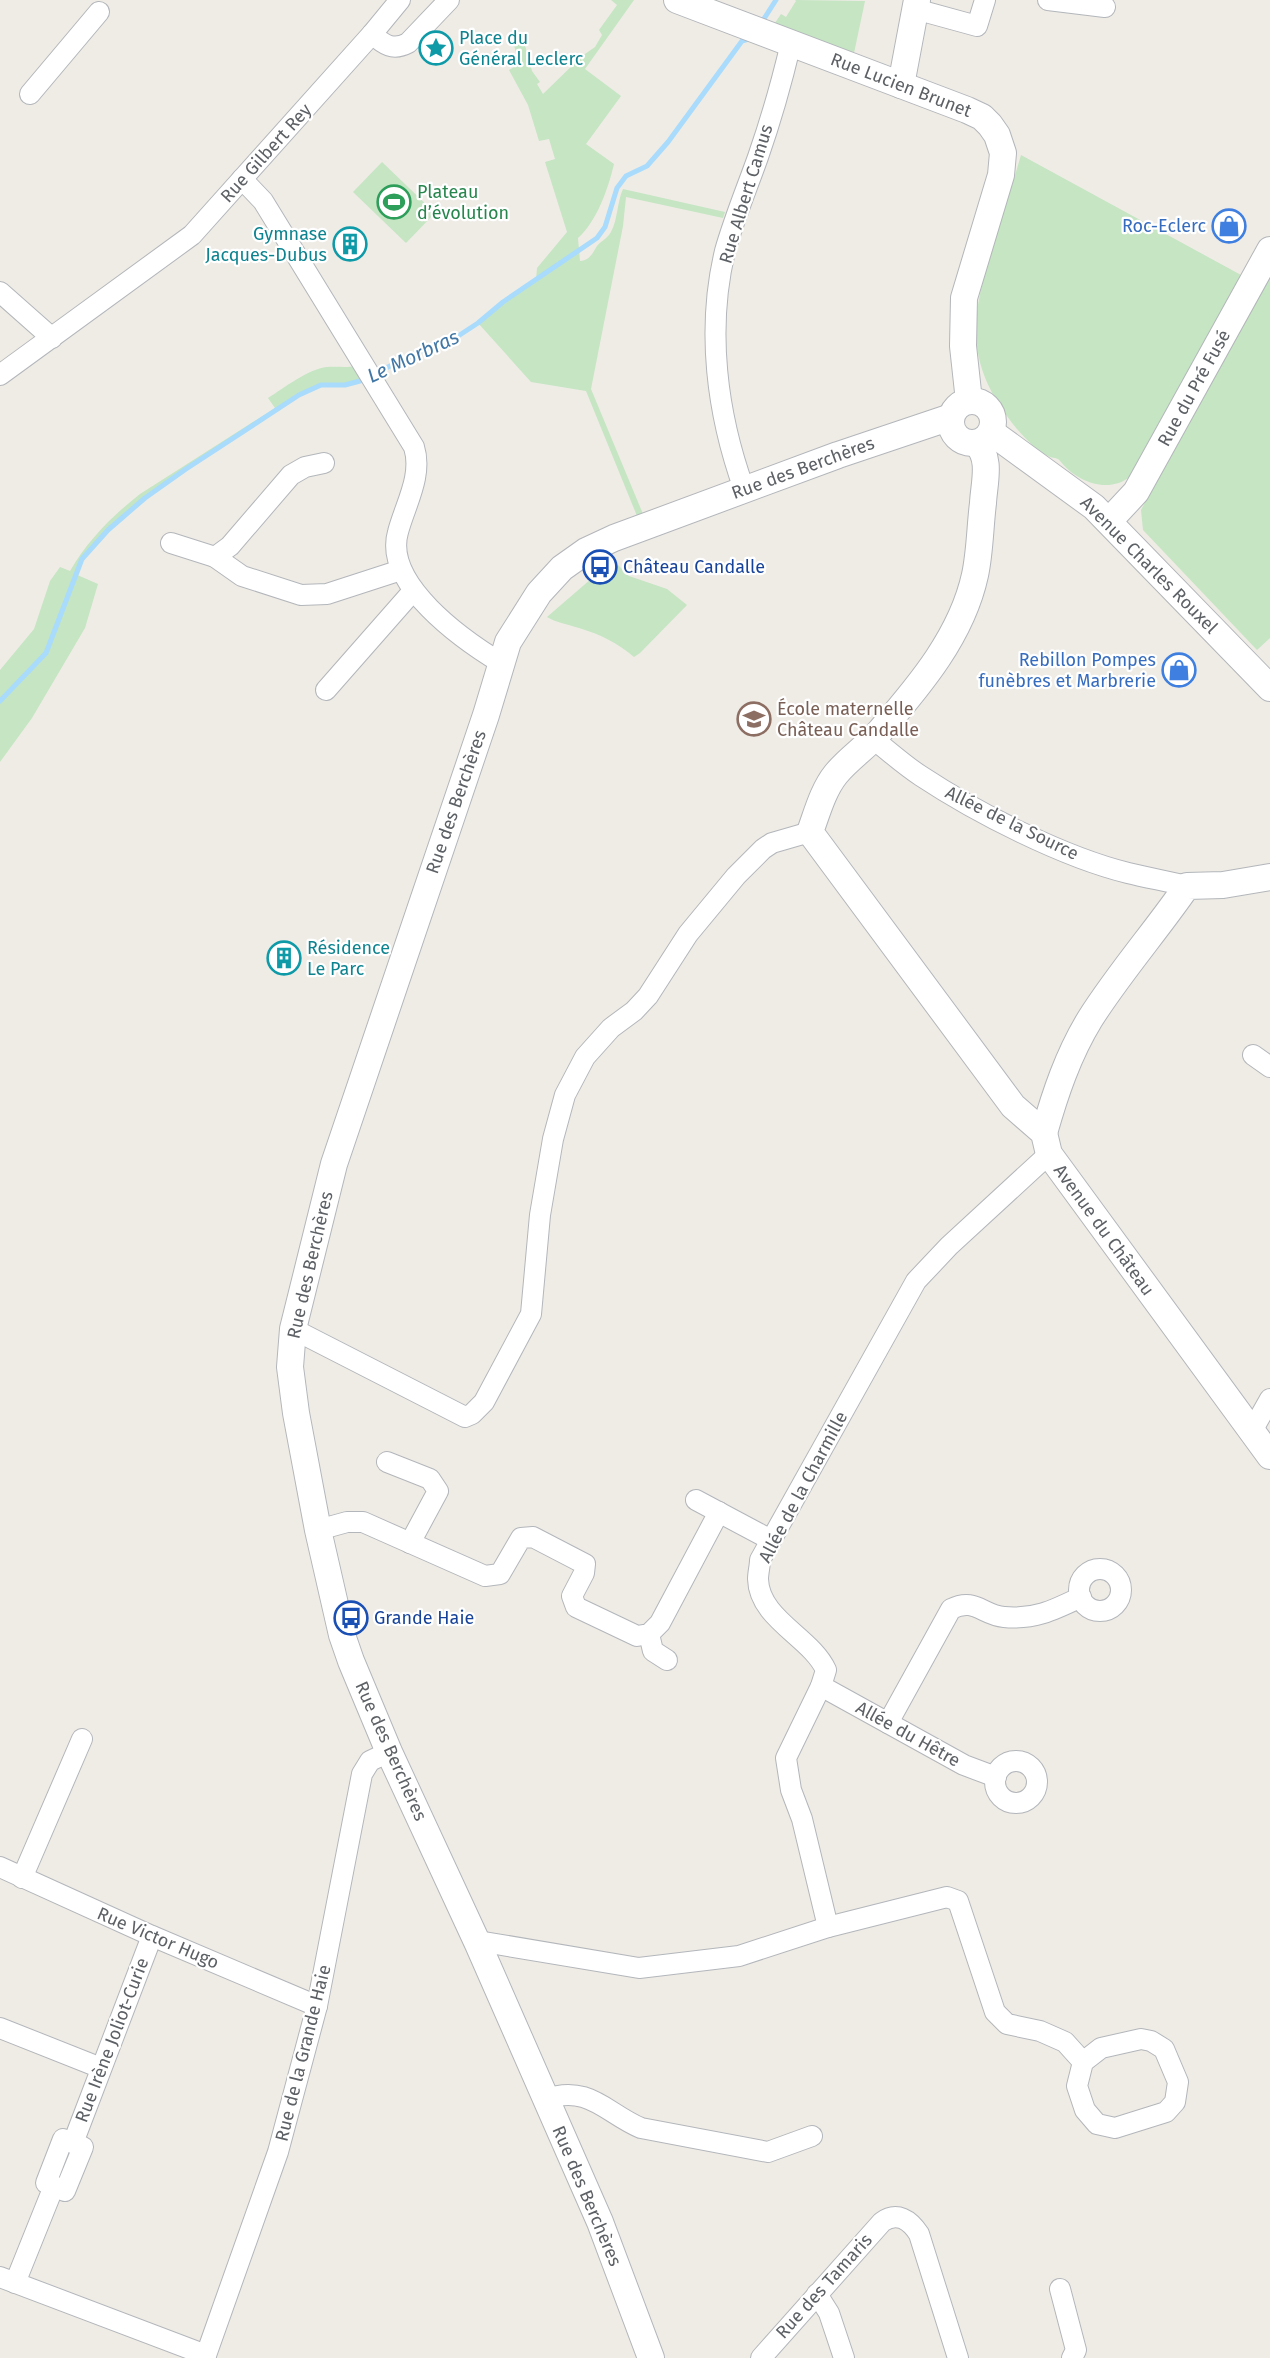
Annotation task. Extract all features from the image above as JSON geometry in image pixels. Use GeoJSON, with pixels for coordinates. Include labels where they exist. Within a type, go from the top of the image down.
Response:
{"type":"FeatureCollection","features":[{"type":"Feature","properties":{"kind":"street","name":"Rue Gilbert Rey"},"geometry":{"type":"LineString","coordinates":[[0,375],[187,240],[400,0]]}},
{"type":"Feature","properties":{"kind":"street"},"geometry":{"type":"LineString","coordinates":[[372,34],[385,45],[394,48],[402,46],[449,0]]}},
{"type":"Feature","properties":{"kind":"street","name":"Rue Lucien Brunet"},"geometry":{"type":"LineString","coordinates":[[677,0],[982,117],[997,135],[1003,153],[1001,175],[964,298],[960,409]]}},
{"type":"Feature","properties":{"kind":"street"},"geometry":{"type":"LineString","coordinates":[[901,85],[916,4],[977,26],[985,0]]}},
{"type":"Feature","properties":{"kind":"street"},"geometry":{"type":"LineString","coordinates":[[1048,0],[1106,7]]}},
{"type":"Feature","properties":{"kind":"street"},"geometry":{"type":"LineString","coordinates":[[30,94],[99,12]]}},
{"type":"Feature","properties":{"kind":"street","name":"Rue Albert Camus"},"geometry":{"type":"LineString","coordinates":[[744,489],[724,426],[716,368],[717,302],[725,252],[739,205],[759,156],[791,43]]}},
{"type":"Feature","properties":{"kind":"street"},"geometry":{"type":"LineString","coordinates":[[242,179],[263,201],[410,437],[417,455],[415,477],[396,541],[401,570],[413,591],[466,639],[501,663]]}},
{"type":"Feature","properties":{"kind":"street","name":"Rue du Pré Fusé"},"geometry":{"type":"LineString","coordinates":[[1109,521],[1136,492],[1270,250]]}},
{"type":"Feature","properties":{"kind":"street"},"geometry":{"type":"LineString","coordinates":[[0,292],[52,338]]}},
{"type":"Feature","properties":{"kind":"street"},"geometry":{"type":"LineString","coordinates":[[300,1332],[465,1417],[472,1414],[484,1402],[531,1314],[540,1215],[553,1139],[566,1095],[585,1057],[611,1028],[634,1011],[648,996],[688,934],[736,876],[763,849],[772,843],[810,832],[834,776],[873,739],[932,667],[952,633],[969,595],[978,553],[986,471],[983,437],[993,419],[987,407],[982,403],[960,409],[950,424],[956,437],[962,441],[983,437]]}},
{"type":"Feature","properties":{"kind":"street","name":"Rue des Berchères"},"geometry":{"type":"LineString","coordinates":[[651,2358],[600,2222],[478,1944],[389,1752],[342,1635],[318,1530],[296,1413],[290,1367],[300,1332],[334,1164],[486,715],[501,663],[513,630],[532,602],[572,560],[614,538],[960,409]]}},
{"type":"Feature","properties":{"kind":"street","name":"Avenue Charles Rouxel"},"geometry":{"type":"LineString","coordinates":[[983,437],[1071,489],[1109,521],[1270,688]]}},
{"type":"Feature","properties":{"kind":"street"},"geometry":{"type":"LineString","coordinates":[[215,556],[230,546],[291,475],[305,466],[324,463]]}},
{"type":"Feature","properties":{"kind":"street"},"geometry":{"type":"LineString","coordinates":[[171,543],[215,556],[242,576],[301,594],[327,594],[401,570]]}},
{"type":"Feature","properties":{"kind":"street"},"geometry":{"type":"LineString","coordinates":[[326,690],[413,591]]}},
{"type":"Feature","properties":{"kind":"street","name":"Allée de la Source"},"geometry":{"type":"LineString","coordinates":[[873,739],[941,789],[1039,840],[1078,857],[1127,873],[1187,885],[1224,885],[1270,877]]}},
{"type":"Feature","properties":{"kind":"street","name":"Avenue du Château"},"geometry":{"type":"LineString","coordinates":[[810,832],[1014,1106],[1046,1144],[1270,1456]]}},
{"type":"Feature","properties":{"kind":"street"},"geometry":{"type":"LineString","coordinates":[[1046,1144],[1054,1096],[1068,1059],[1090,1019],[1187,885]]}},
{"type":"Feature","properties":{"kind":"street"},"geometry":{"type":"LineString","coordinates":[[1253,1056],[1270,1067]]}},
{"type":"Feature","properties":{"kind":"street","name":"Allée de la Charmille"},"geometry":{"type":"LineString","coordinates":[[828,1927],[802,1819],[791,1790],[786,1758],[821,1686],[826,1670],[820,1658],[772,1612],[762,1597],[758,1580],[760,1560],[916,1281],[1046,1144]]}},
{"type":"Feature","properties":{"kind":"street"},"geometry":{"type":"LineString","coordinates":[[1252,1431],[1270,1399]]}},
{"type":"Feature","properties":{"kind":"street"},"geometry":{"type":"LineString","coordinates":[[387,1462],[430,1479],[438,1491],[410,1543]]}},
{"type":"Feature","properties":{"kind":"street"},"geometry":{"type":"LineString","coordinates":[[696,1500],[771,1540]]}},
{"type":"Feature","properties":{"kind":"street"},"geometry":{"type":"LineString","coordinates":[[318,1530],[347,1522],[363,1522],[485,1576],[500,1574],[521,1538],[533,1537],[585,1564],[584,1573],[572,1596],[576,1607],[637,1636],[649,1635],[660,1623],[719,1512]]}},
{"type":"Feature","properties":{"kind":"street"},"geometry":{"type":"LineString","coordinates":[[888,1723],[951,1609],[961,1603],[975,1605],[1001,1617],[1041,1616],[1081,1597]]}},
{"type":"Feature","properties":{"kind":"street"},"geometry":{"type":"LineString","coordinates":[[649,1635],[653,1651],[668,1660]]}},
{"type":"Feature","properties":{"kind":"street","name":"Allée du Hêtre"},"geometry":{"type":"LineString","coordinates":[[821,1686],[964,1765],[996,1777]]}},
{"type":"Feature","properties":{"kind":"street"},"geometry":{"type":"LineString","coordinates":[[22,1878],[82,1739]]}},
{"type":"Feature","properties":{"kind":"street","name":"Rue de la Grande Haie"},"geometry":{"type":"LineString","coordinates":[[205,2357],[278,2152],[317,2006],[362,1774],[370,1761],[389,1752]]}},
{"type":"Feature","properties":{"kind":"street","name":"Rue Victor Hugo"},"geometry":{"type":"LineString","coordinates":[[0,1867],[152,1936],[317,2006]]}},
{"type":"Feature","properties":{"kind":"street"},"geometry":{"type":"LineString","coordinates":[[478,1944],[484,1942],[639,1968],[739,1956],[828,1927],[947,1897],[958,1901],[995,2012],[1007,2024],[1041,2031],[1065,2042],[1083,2062]]}},
{"type":"Feature","properties":{"kind":"street","name":"Rue Irène Joliot-Curie"},"geometry":{"type":"LineString","coordinates":[[8,2280],[54,2186],[65,2191],[83,2147],[73,2143],[152,1936]]}},
{"type":"Feature","properties":{"kind":"street"},"geometry":{"type":"LineString","coordinates":[[0,2028],[102,2068]]}},
{"type":"Feature","properties":{"kind":"street"},"geometry":{"type":"LineString","coordinates":[[1141,2039],[1151,2041],[1164,2049],[1178,2082],[1175,2102],[1166,2112],[1115,2128],[1097,2124],[1085,2110],[1077,2086],[1083,2062],[1101,2048],[1141,2039]]}},
{"type":"Feature","properties":{"kind":"street"},"geometry":{"type":"LineString","coordinates":[[546,2099],[558,2095],[592,2099],[611,2109],[629,2123],[641,2128],[768,2152],[812,2136]]}},
{"type":"Feature","properties":{"kind":"street","name":"Rue des Tamaris"},"geometry":{"type":"LineString","coordinates":[[761,2358],[882,2222],[889,2217],[903,2218],[919,2234],[958,2358]]}},
{"type":"Feature","properties":{"kind":"street"},"geometry":{"type":"LineString","coordinates":[[8,2280],[205,2357]]}},
{"type":"Feature","properties":{"kind":"street"},"geometry":{"type":"LineString","coordinates":[[1060,2289],[1076,2350],[1072,2358]]}},
{"type":"Feature","properties":{"kind":"street"},"geometry":{"type":"LineString","coordinates":[[817,2294],[829,2313],[844,2358]]}},
{"type":"Feature","properties":{"kind":"green space"},"geometry":{"type":"Polygon","coordinates":[[[611,0],[634,0],[585,69],[621,96],[586,144],[614,164],[596,214],[578,238],[580,261],[588,258],[611,232],[623,189],[725,212],[723,218],[626,197],[623,226],[591,389],[643,514],[637,516],[586,391],[531,382],[478,323],[503,302],[536,280],[537,268],[567,232],[545,162],[555,159],[549,139],[539,141],[528,105],[509,70],[516,66],[514,45],[523,38],[532,71],[540,82],[537,84],[543,94],[582,56],[595,47],[602,35],[599,30],[617,5],[611,0]]]}},
{"type":"Feature","properties":{"kind":"green space"},"geometry":{"type":"Polygon","coordinates":[[[795,0],[865,1],[854,53],[775,23],[781,14],[786,17],[795,0]]]}},
{"type":"Feature","properties":{"kind":"green space"},"geometry":{"type":"Polygon","coordinates":[[[1021,155],[1241,275],[1131,476],[1122,482],[1103,485],[1084,480],[1067,469],[1058,459],[1044,454],[1032,445],[1007,416],[992,393],[983,371],[976,329],[978,307],[988,262],[1021,155]]]}},
{"type":"Feature","properties":{"kind":"green space","name":"Plateau d’évolution"},"geometry":{"type":"Polygon","coordinates":[[[382,162],[435,213],[406,243],[353,192],[382,162]]]}},
{"type":"Feature","properties":{"kind":"green space"},"geometry":{"type":"Polygon","coordinates":[[[1270,269],[1270,638],[1257,650],[1143,530],[1141,510],[1195,405],[1270,269]]]}},
{"type":"Feature","properties":{"kind":"green space"},"geometry":{"type":"Polygon","coordinates":[[[356,366],[363,379],[349,384],[320,386],[294,398],[147,495],[106,531],[75,574],[98,584],[85,628],[32,718],[0,762],[0,670],[34,629],[50,581],[60,567],[70,571],[101,529],[140,494],[275,408],[268,398],[320,368],[356,366]]]}},
{"type":"Feature","properties":{"kind":"green space"},"geometry":{"type":"Polygon","coordinates":[[[613,560],[629,576],[667,589],[687,605],[634,657],[601,636],[547,617],[613,560]]]}},
{"type":"Feature","properties":{"kind":"waterway","name":"Le Morbras"},"geometry":{"type":"LineString","coordinates":[[760,25],[776,0]]}},
{"type":"Feature","properties":{"kind":"waterway","name":"Le Morbras"},"geometry":{"type":"LineString","coordinates":[[0,701],[46,653],[82,559],[108,530],[145,498],[186,469],[299,395],[321,385],[345,385],[360,381],[414,354],[452,340],[597,238],[605,227],[617,188],[626,176],[647,166],[668,142],[742,41],[752,38]]}},
{"type":"Feature","properties":{"kind":"place","name":"Place du Général Leclerc"},"geometry":{"type":"Point","coordinates":[436,48]}},
{"type":"Feature","properties":{"kind":"place","name":"Plateau d’évolution"},"geometry":{"type":"Point","coordinates":[394,202]}},
{"type":"Feature","properties":{"kind":"place","name":"Roc-Eclerc"},"geometry":{"type":"Point","coordinates":[1229,226]}},
{"type":"Feature","properties":{"kind":"place","name":"Gymnase Jacques-Dubus"},"geometry":{"type":"Point","coordinates":[350,244]}},
{"type":"Feature","properties":{"kind":"place","name":"Château Candalle"},"geometry":{"type":"Point","coordinates":[600,567]}},
{"type":"Feature","properties":{"kind":"place","name":"Rebillon Pompes funèbres et Marbrerie"},"geometry":{"type":"Point","coordinates":[1179,670]}},
{"type":"Feature","properties":{"kind":"place","name":"École maternelle Château Candalle"},"geometry":{"type":"Point","coordinates":[754,719]}},
{"type":"Feature","properties":{"kind":"place","name":"Résidence Le Parc"},"geometry":{"type":"Point","coordinates":[284,958]}},
{"type":"Feature","properties":{"kind":"place","name":"Grande Haie"},"geometry":{"type":"Point","coordinates":[351,1618]}}]}
